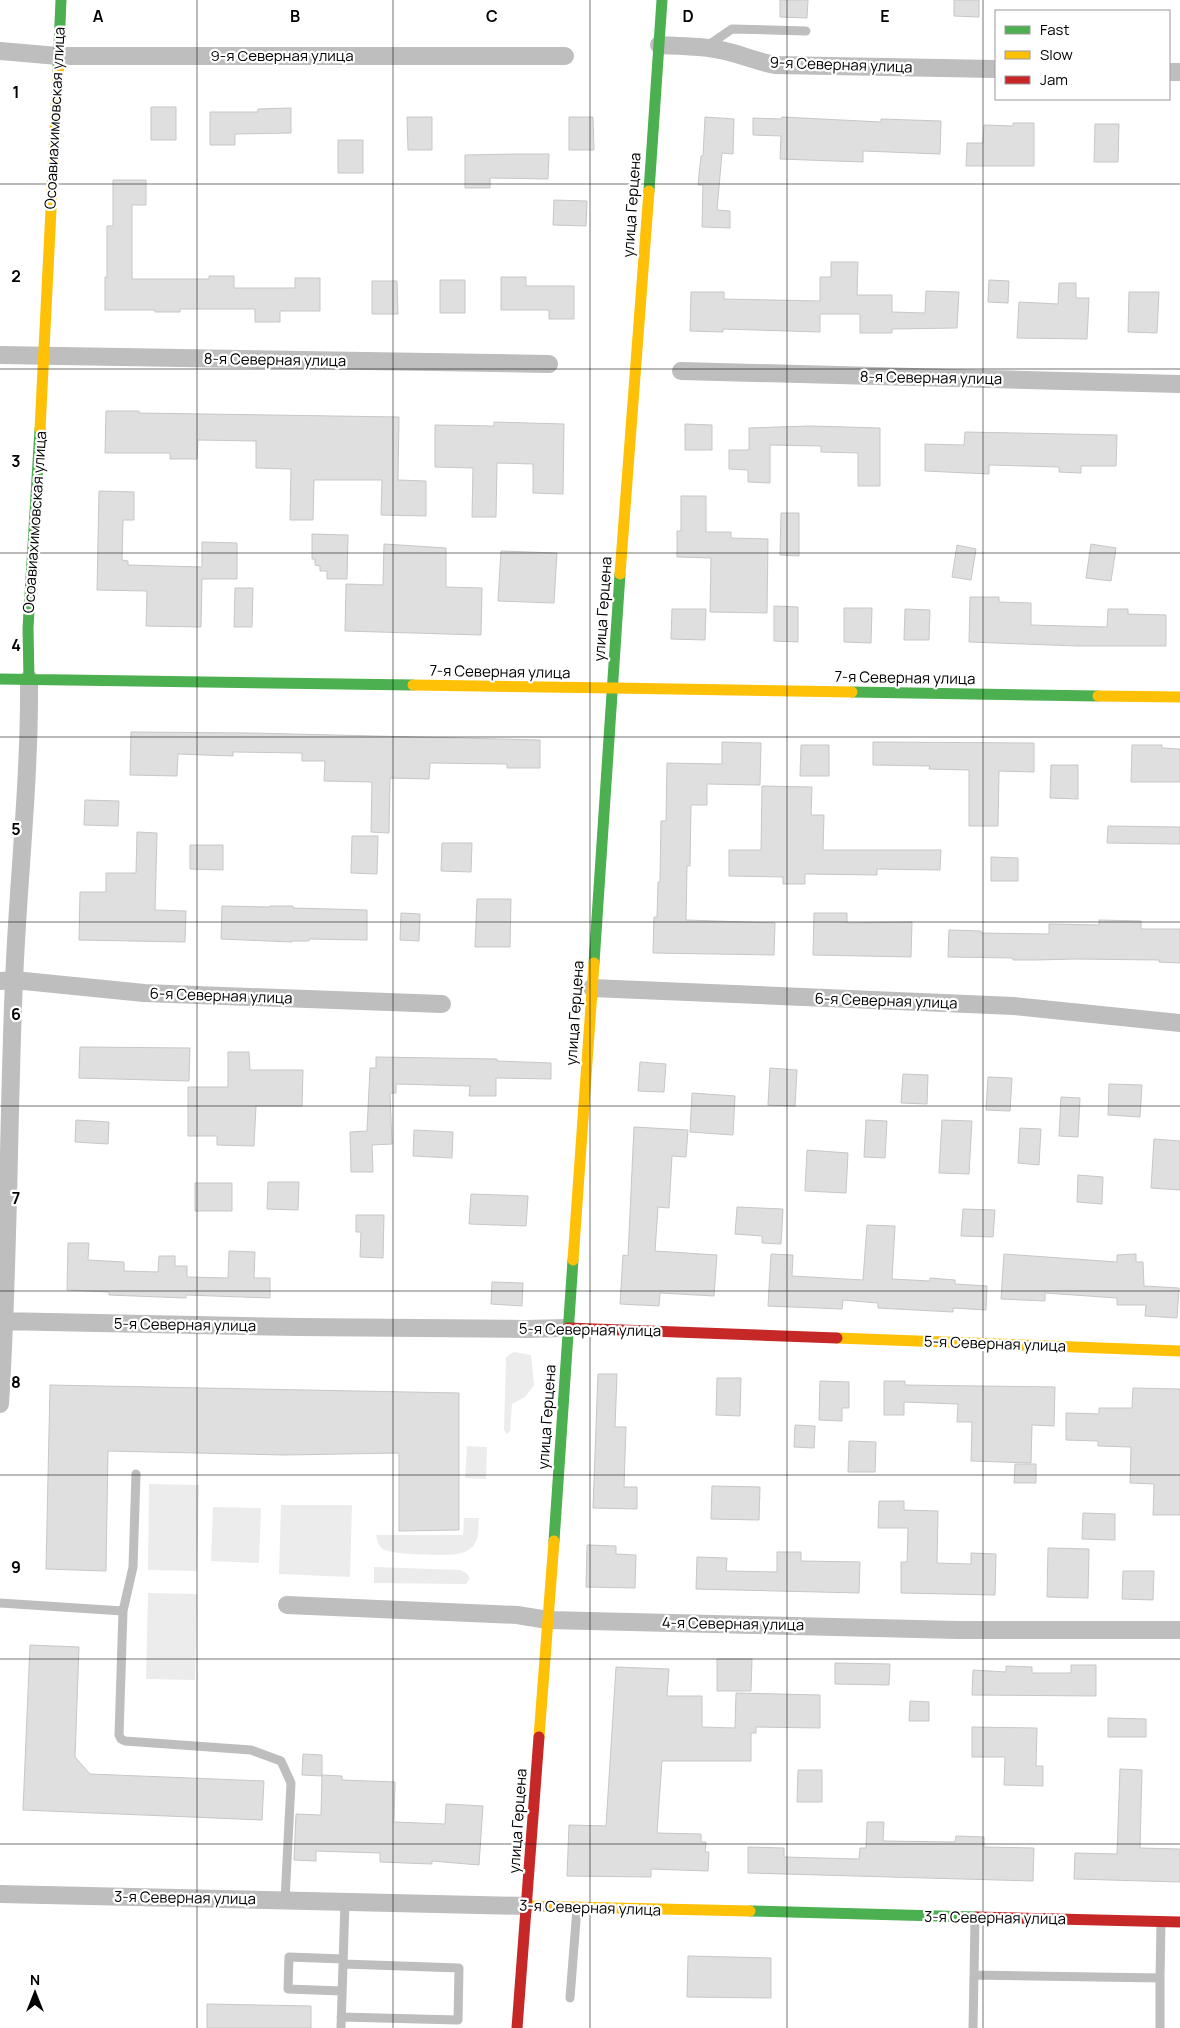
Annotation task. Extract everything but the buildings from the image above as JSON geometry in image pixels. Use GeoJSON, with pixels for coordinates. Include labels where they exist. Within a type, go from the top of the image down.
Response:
{"type":"FeatureCollection","features":[{"type":"Feature","properties":{"kind":"main road","name":"Осоавиахимовская улица"},"geometry":{"type":"LineString","coordinates":[[29,679],[28,628],[46,356],[61,0]]}},
{"type":"Feature","properties":{"kind":"main road","name":"улица Герцена"},"geometry":{"type":"LineString","coordinates":[[517,2028],[548,1620],[612,688],[662,0]]}},
{"type":"Feature","properties":{"kind":"main road","name":"7-я Северная улица"},"geometry":{"type":"LineString","coordinates":[[0,679],[1180,697]]}},
{"type":"Feature","properties":{"kind":"main road","name":"5-я Северная улица"},"geometry":{"type":"LineString","coordinates":[[568,1328],[1180,1351]]}},
{"type":"Feature","properties":{"kind":"main road","name":"3-я Северная улица"},"geometry":{"type":"LineString","coordinates":[[526,1906],[1180,1922]]}},
{"type":"Feature","properties":{"kind":"street","name":"9-я Северная улица"},"geometry":{"type":"LineString","coordinates":[[659,45],[731,52],[775,65],[995,69]]}},
{"type":"Feature","properties":{"kind":"street","name":"9-я Северная улица"},"geometry":{"type":"LineString","coordinates":[[0,51],[58,56],[565,56]]}},
{"type":"Feature","properties":{"kind":"street","name":"8-я Северная улица"},"geometry":{"type":"LineString","coordinates":[[0,355],[549,364]]}},
{"type":"Feature","properties":{"kind":"street","name":"8-я Северная улица"},"geometry":{"type":"LineString","coordinates":[[681,372],[1180,384]]}},
{"type":"Feature","properties":{"kind":"street","name":"Осоавиахимовская улица"},"geometry":{"type":"LineString","coordinates":[[0,1404],[7,981],[29,726],[29,679]]}},
{"type":"Feature","properties":{"kind":"street","name":"6-я Северная улица"},"geometry":{"type":"LineString","coordinates":[[7,981],[144,993],[442,1004]]}},
{"type":"Feature","properties":{"kind":"street","name":"6-я Северная улица"},"geometry":{"type":"LineString","coordinates":[[592,988],[1014,1006],[1180,1023]]}},
{"type":"Feature","properties":{"kind":"street","name":"5-я Северная улица"},"geometry":{"type":"LineString","coordinates":[[2,1321],[327,1327],[568,1328]]}},
{"type":"Feature","properties":{"kind":"street","name":"4-я Северная улица"},"geometry":{"type":"LineString","coordinates":[[287,1605],[517,1615],[548,1620],[958,1630],[1180,1630]]}},
{"type":"Feature","properties":{"kind":"street","name":"3-я Северная улица"},"geometry":{"type":"LineString","coordinates":[[0,1894],[526,1906]]}},
{"type":"Feature","properties":{"kind":"lane"},"geometry":{"type":"LineString","coordinates":[[704,48],[732,29],[806,31]]}},
{"type":"Feature","properties":{"kind":"lane"},"geometry":{"type":"LineString","coordinates":[[136,1474],[133,1567],[123,1611],[119,1735],[125,1741],[251,1750],[281,1761],[291,1783],[285,1900]]}},
{"type":"Feature","properties":{"kind":"lane"},"geometry":{"type":"LineString","coordinates":[[0,1603],[123,1611]]}},
{"type":"Feature","properties":{"kind":"lane"},"geometry":{"type":"LineString","coordinates":[[340,2028],[345,1902]]}},
{"type":"Feature","properties":{"kind":"lane"},"geometry":{"type":"LineString","coordinates":[[570,1998],[577,1908]]}},
{"type":"Feature","properties":{"kind":"lane"},"geometry":{"type":"LineString","coordinates":[[973,2028],[975,1917]]}},
{"type":"Feature","properties":{"kind":"lane"},"geometry":{"type":"LineString","coordinates":[[1160,2028],[1161,1922]]}},
{"type":"Feature","properties":{"kind":"lane"},"geometry":{"type":"LineString","coordinates":[[341,2016],[458,2020],[459,1968],[343,1962],[289,1957],[288,1989],[342,1991]]}},
{"type":"Feature","properties":{"kind":"lane"},"geometry":{"type":"LineString","coordinates":[[974,1975],[1160,1978]]}},
{"type":"Feature","properties":{"kind":"shaded area"},"geometry":{"type":"Polygon","coordinates":[[[514,1352],[531,1355],[534,1385],[525,1397],[512,1404],[510,1431],[507,1434],[504,1430],[506,1357],[514,1352]]]}},
{"type":"Feature","properties":{"kind":"shaded area"},"geometry":{"type":"Polygon","coordinates":[[[467,1446],[487,1447],[486,1479],[465,1478],[467,1446]]]}},
{"type":"Feature","properties":{"kind":"shaded area"},"geometry":{"type":"Polygon","coordinates":[[[149,1484],[199,1485],[197,1571],[148,1570],[149,1484]]]}},
{"type":"Feature","properties":{"kind":"shaded area"},"geometry":{"type":"Polygon","coordinates":[[[281,1505],[352,1505],[350,1577],[279,1574],[281,1505]]]}},
{"type":"Feature","properties":{"kind":"shaded area"},"geometry":{"type":"Polygon","coordinates":[[[213,1507],[261,1508],[259,1563],[211,1561],[213,1507]]]}},
{"type":"Feature","properties":{"kind":"shaded area"},"geometry":{"type":"Polygon","coordinates":[[[464,1518],[479,1518],[478,1534],[474,1545],[459,1554],[396,1553],[381,1548],[376,1535],[463,1535],[464,1518]]]}},
{"type":"Feature","properties":{"kind":"shaded area"},"geometry":{"type":"Polygon","coordinates":[[[374,1567],[460,1570],[470,1578],[466,1584],[374,1583],[374,1567]]]}},
{"type":"Feature","properties":{"kind":"shaded area"},"geometry":{"type":"Polygon","coordinates":[[[148,1593],[197,1594],[195,1680],[146,1679],[148,1593]]]}},
{"type":"Feature","properties":{"kind":"traffic: fast"},"geometry":{"type":"LineString","coordinates":[[58,70],[61,0]]}},
{"type":"Feature","properties":{"kind":"traffic: fast"},"geometry":{"type":"LineString","coordinates":[[649,191],[662,0]]}},
{"type":"Feature","properties":{"kind":"traffic: fast"},"geometry":{"type":"LineString","coordinates":[[29,679],[28,628],[40,429]]}},
{"type":"Feature","properties":{"kind":"traffic: fast"},"geometry":{"type":"LineString","coordinates":[[594,963],[620,574]]}},
{"type":"Feature","properties":{"kind":"traffic: fast"},"geometry":{"type":"LineString","coordinates":[[0,679],[413,685]]}},
{"type":"Feature","properties":{"kind":"traffic: fast"},"geometry":{"type":"LineString","coordinates":[[852,692],[1098,696]]}},
{"type":"Feature","properties":{"kind":"traffic: fast"},"geometry":{"type":"LineString","coordinates":[[554,1541],[573,1260]]}},
{"type":"Feature","properties":{"kind":"traffic: fast"},"geometry":{"type":"LineString","coordinates":[[750,1911],[976,1917]]}},
{"type":"Feature","properties":{"kind":"traffic: slow"},"geometry":{"type":"LineString","coordinates":[[40,429],[58,70]]}},
{"type":"Feature","properties":{"kind":"traffic: slow"},"geometry":{"type":"LineString","coordinates":[[620,574],[649,191]]}},
{"type":"Feature","properties":{"kind":"traffic: slow"},"geometry":{"type":"LineString","coordinates":[[413,685],[613,688]]}},
{"type":"Feature","properties":{"kind":"traffic: slow"},"geometry":{"type":"LineString","coordinates":[[613,688],[852,692]]}},
{"type":"Feature","properties":{"kind":"traffic: slow"},"geometry":{"type":"LineString","coordinates":[[1098,696],[1180,697]]}},
{"type":"Feature","properties":{"kind":"traffic: slow"},"geometry":{"type":"LineString","coordinates":[[573,1260],[594,963]]}},
{"type":"Feature","properties":{"kind":"traffic: slow"},"geometry":{"type":"LineString","coordinates":[[837,1338],[1180,1351]]}},
{"type":"Feature","properties":{"kind":"traffic: slow"},"geometry":{"type":"LineString","coordinates":[[539,1737],[554,1541]]}},
{"type":"Feature","properties":{"kind":"traffic: slow"},"geometry":{"type":"LineString","coordinates":[[526,1906],[750,1911]]}},
{"type":"Feature","properties":{"kind":"traffic: jam"},"geometry":{"type":"LineString","coordinates":[[568,1328],[837,1338]]}},
{"type":"Feature","properties":{"kind":"traffic: jam"},"geometry":{"type":"LineString","coordinates":[[517,2028],[539,1737]]}},
{"type":"Feature","properties":{"kind":"traffic: jam"},"geometry":{"type":"LineString","coordinates":[[976,1917],[1180,1922]]}}]}
